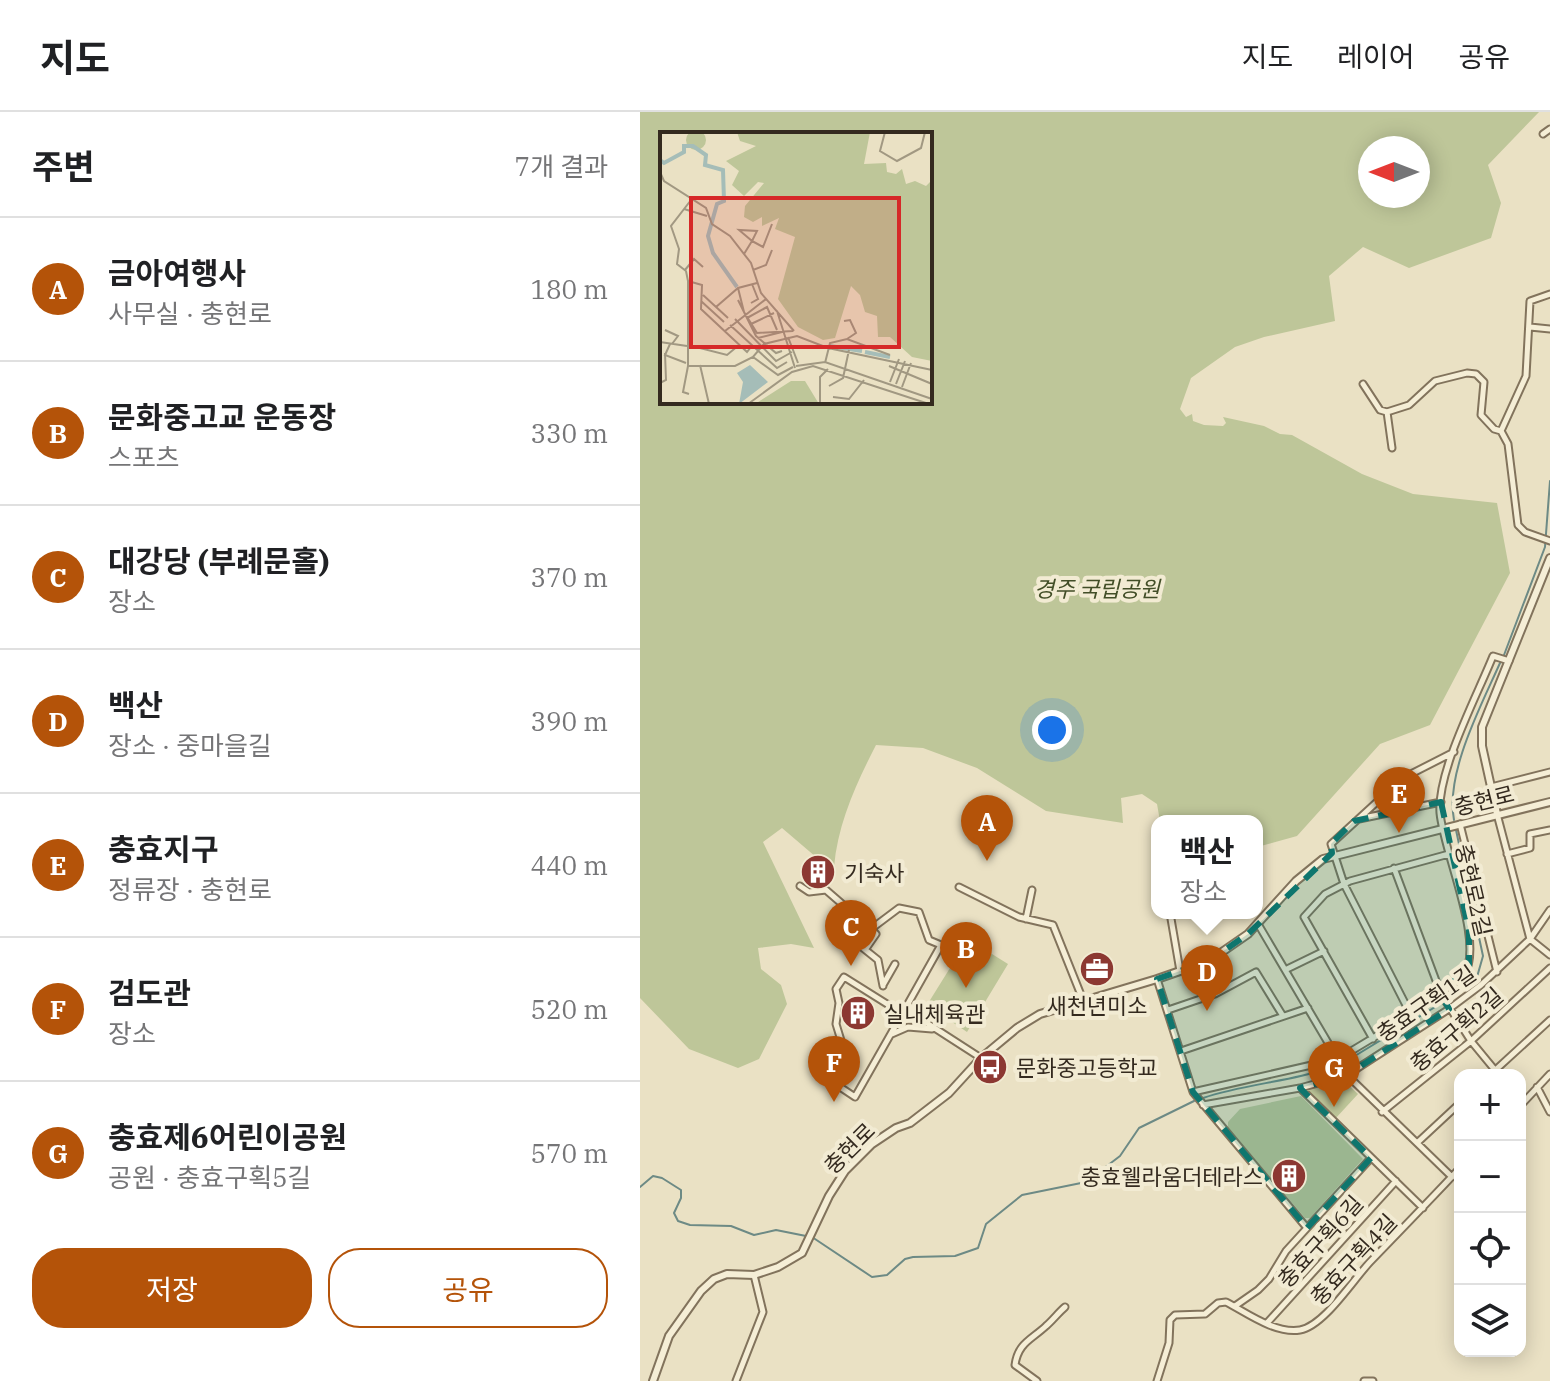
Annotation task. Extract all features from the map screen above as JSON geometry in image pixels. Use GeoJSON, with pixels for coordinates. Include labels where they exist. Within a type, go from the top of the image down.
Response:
{"type":"FeatureCollection","features":[{"type":"Feature","properties":{"kind":"street"},"geometry":{"type":"LineString","coordinates":[[1543,134],[1550,129]]}},
{"type":"Feature","properties":{"kind":"street"},"geometry":{"type":"LineString","coordinates":[[1501,431],[1526,376],[1530,301],[1550,294]]}},
{"type":"Feature","properties":{"kind":"street"},"geometry":{"type":"LineString","coordinates":[[1530,327],[1550,329]]}},
{"type":"Feature","properties":{"kind":"street"},"geometry":{"type":"LineString","coordinates":[[1363,384],[1380,410],[1387,412],[1409,405],[1435,381],[1467,373],[1476,374],[1484,382],[1481,415],[1494,429],[1501,431],[1508,444],[1518,525],[1525,532],[1550,541]]}},
{"type":"Feature","properties":{"kind":"street"},"geometry":{"type":"LineString","coordinates":[[1387,412],[1392,448]]}},
{"type":"Feature","properties":{"kind":"street"},"geometry":{"type":"LineString","coordinates":[[1550,558],[1481,734],[1497,814],[1530,939],[1550,955]]}},
{"type":"Feature","properties":{"kind":"street","name":"충현로2길"},"geometry":{"type":"LineString","coordinates":[[1193,1092],[1338,1059],[1411,1015],[1464,976],[1471,950],[1469,931],[1443,828],[1441,802],[1445,777],[1493,656],[1509,661]]}},
{"type":"Feature","properties":{"kind":"street","name":"충현로"},"geometry":{"type":"LineString","coordinates":[[1333,855],[1331,844],[1403,778],[1454,752]]}},
{"type":"Feature","properties":{"kind":"street"},"geometry":{"type":"LineString","coordinates":[[1491,787],[1550,772]]}},
{"type":"Feature","properties":{"kind":"street"},"geometry":{"type":"LineString","coordinates":[[1354,821],[1441,802]]}},
{"type":"Feature","properties":{"kind":"street","name":"충현로"},"geometry":{"type":"LineString","coordinates":[[1263,918],[1306,871],[1333,855],[1550,802]]}},
{"type":"Feature","properties":{"kind":"street"},"geometry":{"type":"LineString","coordinates":[[1460,824],[1497,972]]}},
{"type":"Feature","properties":{"kind":"street"},"geometry":{"type":"LineString","coordinates":[[1507,854],[1530,848],[1530,834],[1550,830]]}},
{"type":"Feature","properties":{"kind":"street"},"geometry":{"type":"LineString","coordinates":[[1373,1039],[1304,917],[1325,894],[1357,878],[1449,854]]}},
{"type":"Feature","properties":{"kind":"street"},"geometry":{"type":"LineString","coordinates":[[1333,855],[1344,884],[1411,1015]]}},
{"type":"Feature","properties":{"kind":"street"},"geometry":{"type":"LineString","coordinates":[[1394,868],[1441,994],[1471,1041],[1494,1069]]}},
{"type":"Feature","properties":{"kind":"street"},"geometry":{"type":"LineString","coordinates":[[800,886],[809,892],[826,890],[876,934],[867,947],[858,946]]}},
{"type":"Feature","properties":{"kind":"street"},"geometry":{"type":"LineString","coordinates":[[959,887],[1026,919],[1053,925],[1083,1000]]}},
{"type":"Feature","properties":{"kind":"street"},"geometry":{"type":"LineString","coordinates":[[1026,919],[1032,890]]}},
{"type":"Feature","properties":{"kind":"street"},"geometry":{"type":"LineString","coordinates":[[871,929],[899,908],[919,912],[929,940],[941,945],[905,1009],[891,1034],[855,1097],[840,1087],[843,1047],[836,1024],[839,1003],[836,989],[844,977],[895,1009],[905,1009],[981,1058]]}},
{"type":"Feature","properties":{"kind":"street","name":"충효구획1길"},"geometry":{"type":"LineString","coordinates":[[1203,1105],[1300,1088],[1347,1075],[1449,1009],[1497,972],[1530,939],[1550,910]]}},
{"type":"Feature","properties":{"kind":"street"},"geometry":{"type":"LineString","coordinates":[[857,919],[853,940],[878,960],[883,986],[895,964]]}},
{"type":"Feature","properties":{"kind":"street"},"geometry":{"type":"LineString","coordinates":[[1171,919],[1180,972]]}},
{"type":"Feature","properties":{"kind":"street","name":"충현로"},"geometry":{"type":"LineString","coordinates":[[653,1381],[669,1336],[701,1291],[714,1279],[727,1274],[754,1275],[778,1267],[802,1253],[829,1196],[845,1171],[872,1144],[910,1123],[949,1093],[981,1058],[1017,1028],[1040,1014],[1180,972],[1223,953],[1263,919]]}},
{"type":"Feature","properties":{"kind":"street"},"geometry":{"type":"LineString","coordinates":[[1258,924],[1347,1075],[1452,1177]]}},
{"type":"Feature","properties":{"kind":"street"},"geometry":{"type":"LineString","coordinates":[[1287,969],[1324,951]]}},
{"type":"Feature","properties":{"kind":"street","name":"충효구획2길"},"geometry":{"type":"LineString","coordinates":[[1382,1112],[1471,1041],[1550,968]]}},
{"type":"Feature","properties":{"kind":"street"},"geometry":{"type":"LineString","coordinates":[[1168,1010],[1215,994],[1256,972],[1283,1016]]}},
{"type":"Feature","properties":{"kind":"street"},"geometry":{"type":"LineString","coordinates":[[1157,979],[1193,1092],[1307,1228]]}},
{"type":"Feature","properties":{"kind":"street"},"geometry":{"type":"LineString","coordinates":[[1181,1051],[1308,1008]]}},
{"type":"Feature","properties":{"kind":"street"},"geometry":{"type":"LineString","coordinates":[[1500,1069],[1550,1020]]}},
{"type":"Feature","properties":{"kind":"street"},"geometry":{"type":"LineString","coordinates":[[891,1034],[908,1027],[928,1027],[941,1033]]}},
{"type":"Feature","properties":{"kind":"street"},"geometry":{"type":"LineString","coordinates":[[1526,1099],[1550,1074]]}},
{"type":"Feature","properties":{"kind":"street"},"geometry":{"type":"LineString","coordinates":[[1537,1087],[1550,1112]]}},
{"type":"Feature","properties":{"kind":"street"},"geometry":{"type":"LineString","coordinates":[[1300,1088],[1423,1208]]}},
{"type":"Feature","properties":{"kind":"street"},"geometry":{"type":"LineString","coordinates":[[1416,1143],[1454,1108]]}},
{"type":"Feature","properties":{"kind":"street"},"geometry":{"type":"LineString","coordinates":[[1157,1381],[1169,1343],[1170,1320],[1175,1315],[1205,1314],[1222,1302],[1234,1306],[1269,1279],[1286,1251],[1371,1158]]}},
{"type":"Feature","properties":{"kind":"street","name":"충효구획4길"},"geometry":{"type":"LineString","coordinates":[[1234,1306],[1267,1323],[1290,1330],[1310,1326],[1454,1175]]}},
{"type":"Feature","properties":{"kind":"street","name":"충효구획6길"},"geometry":{"type":"LineString","coordinates":[[1267,1323],[1396,1181]]}},
{"type":"Feature","properties":{"kind":"street"},"geometry":{"type":"LineString","coordinates":[[736,1381],[763,1312],[754,1275]]}},
{"type":"Feature","properties":{"kind":"street"},"geometry":{"type":"LineString","coordinates":[[1037,1381],[1015,1365],[1018,1351],[1065,1307]]}},
{"type":"Feature","properties":{"kind":"street"},"geometry":{"type":"LineString","coordinates":[[1364,1381],[1373,1381]]}},
{"type":"Feature","properties":{"kind":"highlighted area"},"geometry":{"type":"Polygon","coordinates":[[[1441,802],[1469,931],[1469,966],[1441,994],[1449,1009],[1347,1075],[1300,1088],[1371,1158],[1307,1228],[1193,1092],[1157,979],[1209,961],[1248,934],[1332,853],[1331,844],[1354,821],[1441,802]]]}},
{"type":"Feature","properties":{"kind":"green space","name":"경주 국립공원"},"geometry":{"type":"Polygon","coordinates":[[[640,112],[1539,112],[1488,165],[1501,203],[1491,238],[1409,268],[1363,247],[1329,276],[1335,321],[1235,347],[1191,378],[1180,409],[1186,417],[1192,414],[1193,421],[1204,425],[1223,426],[1226,423],[1223,417],[1292,435],[1362,474],[1413,494],[1497,503],[1510,573],[1430,725],[1380,744],[1297,836],[1263,845],[1263,815],[1159,815],[1157,804],[1142,794],[1121,798],[1123,823],[1046,811],[977,768],[923,748],[876,745],[849,804],[839,835],[834,867],[830,869],[782,828],[763,842],[814,948],[791,944],[758,948],[761,969],[781,985],[787,1004],[759,1059],[738,1068],[689,1049],[640,998],[640,112]]]}},
{"type":"Feature","properties":{"kind":"green space"},"geometry":{"type":"Polygon","coordinates":[[[968,939],[1008,964],[967,1032],[927,1005],[968,939]]]}},
{"type":"Feature","properties":{"kind":"green space"},"geometry":{"type":"Polygon","coordinates":[[[1342,1079],[1358,1094],[1335,1119],[1305,1090],[1342,1079]]]}},
{"type":"Feature","properties":{"kind":"green space"},"geometry":{"type":"Polygon","coordinates":[[[1301,1096],[1363,1159],[1310,1218],[1305,1218],[1228,1128],[1228,1122],[1240,1109],[1301,1096]]]}},
{"type":"Feature","properties":{"kind":"waterway"},"geometry":{"type":"LineString","coordinates":[[1504,655],[1545,547],[1550,481]]}},
{"type":"Feature","properties":{"kind":"waterway"},"geometry":{"type":"LineString","coordinates":[[1454,820],[1455,782],[1466,740],[1500,663]]}},
{"type":"Feature","properties":{"kind":"waterway"},"geometry":{"type":"LineString","coordinates":[[1448,999],[1477,977],[1483,956],[1456,830]]}},
{"type":"Feature","properties":{"kind":"waterway"},"geometry":{"type":"LineString","coordinates":[[1345,1062],[1440,1004]]}},
{"type":"Feature","properties":{"kind":"waterway"},"geometry":{"type":"LineString","coordinates":[[1203,1098],[1337,1065]]}},
{"type":"Feature","properties":{"kind":"waterway"},"geometry":{"type":"LineString","coordinates":[[812,1237],[872,1277],[887,1275],[905,1259],[955,1256],[978,1248],[986,1224],[1022,1195],[1086,1182],[1120,1156],[1139,1128],[1194,1101]]}},
{"type":"Feature","properties":{"kind":"waterway"},"geometry":{"type":"LineString","coordinates":[[640,1187],[653,1176],[681,1190],[674,1213],[678,1221],[690,1225],[731,1226],[754,1235],[776,1230],[806,1236]]}},
{"type":"Feature","properties":{"kind":"place","name":"충효지구"},"geometry":{"type":"Point","coordinates":[1399,833]}},
{"type":"Feature","properties":{"kind":"place","name":"금아여행사"},"geometry":{"type":"Point","coordinates":[987,861]}},
{"type":"Feature","properties":{"kind":"place","name":"기숙사"},"geometry":{"type":"Point","coordinates":[818,872]}},
{"type":"Feature","properties":{"kind":"place","name":"대강당 (부례문홀)"},"geometry":{"type":"Point","coordinates":[851,966]}},
{"type":"Feature","properties":{"kind":"place","name":"새천년미소"},"geometry":{"type":"Point","coordinates":[1097,969]}},
{"type":"Feature","properties":{"kind":"place","name":"문화중고교 운동장"},"geometry":{"type":"Point","coordinates":[966,988]}},
{"type":"Feature","properties":{"kind":"place","name":"백산"},"geometry":{"type":"Point","coordinates":[1207,1011]}},
{"type":"Feature","properties":{"kind":"place","name":"실내체육관"},"geometry":{"type":"Point","coordinates":[858,1013]}},
{"type":"Feature","properties":{"kind":"place","name":"문화중고등학교"},"geometry":{"type":"Point","coordinates":[990,1067]}},
{"type":"Feature","properties":{"kind":"place","name":"검도관"},"geometry":{"type":"Point","coordinates":[834,1102]}},
{"type":"Feature","properties":{"kind":"place","name":"충효제6어린이공원"},"geometry":{"type":"Point","coordinates":[1334,1107]}},
{"type":"Feature","properties":{"kind":"place","name":"충효웰라움더테라스"},"geometry":{"type":"Point","coordinates":[1289,1176]}}]}
